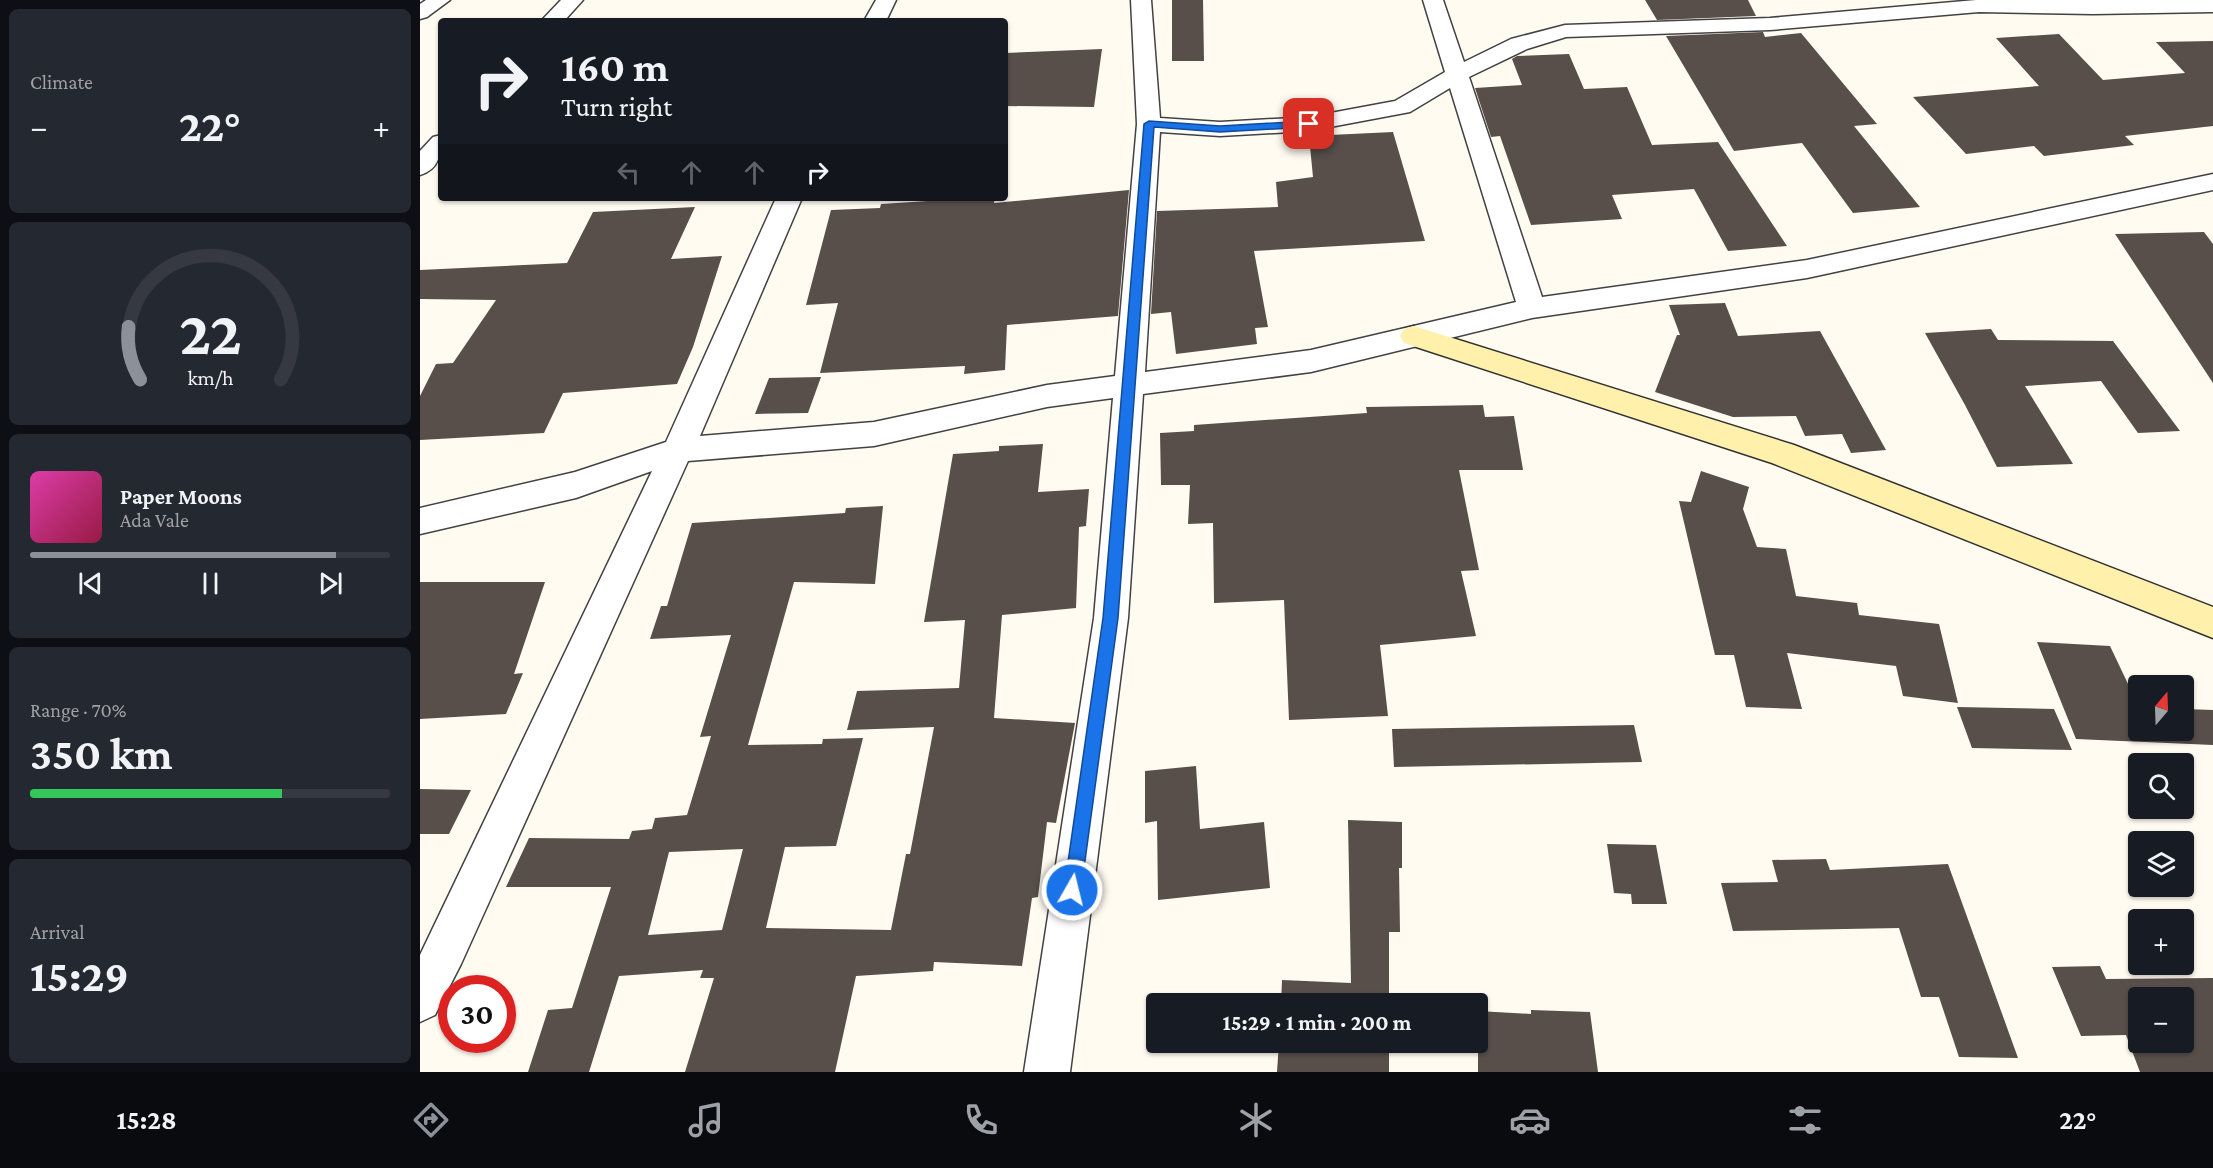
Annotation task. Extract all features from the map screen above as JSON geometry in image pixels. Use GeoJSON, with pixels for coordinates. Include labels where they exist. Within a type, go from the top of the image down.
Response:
{"type":"FeatureCollection","features":[{"type":"Feature","properties":{"kind":"street"},"geometry":{"type":"LineString","coordinates":[[420,13],[440,0]]}},
{"type":"Feature","properties":{"kind":"street"},"geometry":{"type":"LineString","coordinates":[[555,18],[573,0]]}},
{"type":"Feature","properties":{"kind":"street"},"geometry":{"type":"LineString","coordinates":[[877,18],[886,0]]}},
{"type":"Feature","properties":{"kind":"street"},"geometry":{"type":"LineString","coordinates":[[1047,1072],[1111,618],[1127,385],[1149,124],[1141,0]]}},
{"type":"Feature","properties":{"kind":"street"},"geometry":{"type":"LineString","coordinates":[[1433,0],[1532,308]]}},
{"type":"Feature","properties":{"kind":"street"},"geometry":{"type":"LineString","coordinates":[[1149,124],[1220,129],[1309,124],[1402,107],[1458,74],[1519,44],[1565,31],[1977,3],[2093,8],[2213,6]]}},
{"type":"Feature","properties":{"kind":"street"},"geometry":{"type":"LineString","coordinates":[[420,167],[438,146]]}},
{"type":"Feature","properties":{"kind":"street"},"geometry":{"type":"LineString","coordinates":[[420,521],[576,486],[678,450],[874,434],[1047,396],[1311,361],[1532,308],[1808,269],[2213,182]]}},
{"type":"Feature","properties":{"kind":"street"},"geometry":{"type":"LineString","coordinates":[[420,1000],[456,928],[678,450],[788,201]]}},
{"type":"Feature","properties":{"kind":"street"},"geometry":{"type":"LineString","coordinates":[[1414,336],[1783,454],[2213,623]]}},
{"type":"Feature","properties":{"kind":"building"},"geometry":{"type":"Polygon","coordinates":[[[1172,0],[1203,0],[1204,61],[1172,61],[1172,0]]]}},
{"type":"Feature","properties":{"kind":"building"},"geometry":{"type":"Polygon","coordinates":[[[1645,0],[1748,0],[1756,16],[1657,20],[1645,0]]]}},
{"type":"Feature","properties":{"kind":"building"},"geometry":{"type":"Polygon","coordinates":[[[1763,32],[1765,37],[1801,33],[1877,124],[1854,126],[1920,207],[1853,213],[1802,143],[1734,151],[1666,36],[1763,32]]]}},
{"type":"Feature","properties":{"kind":"building"},"geometry":{"type":"Polygon","coordinates":[[[2059,34],[2103,80],[2185,73],[2156,42],[2213,41],[2213,126],[2125,136],[2134,145],[2044,156],[2034,146],[1966,154],[1913,97],[2039,86],[1996,38],[2059,34]]]}},
{"type":"Feature","properties":{"kind":"building"},"geometry":{"type":"Polygon","coordinates":[[[1102,49],[1094,107],[1008,106],[1008,53],[1102,49]]]}},
{"type":"Feature","properties":{"kind":"building"},"geometry":{"type":"Polygon","coordinates":[[[1569,54],[1584,89],[1627,87],[1652,145],[1718,142],[1787,246],[1728,251],[1694,189],[1612,195],[1622,219],[1531,225],[1500,136],[1491,137],[1475,88],[1522,85],[1512,59],[1517,56],[1569,54]]]}},
{"type":"Feature","properties":{"kind":"building"},"geometry":{"type":"Polygon","coordinates":[[[1393,132],[1425,241],[1254,251],[1268,327],[1255,328],[1257,344],[1176,354],[1171,312],[1151,314],[1157,211],[1278,207],[1276,182],[1313,177],[1309,136],[1393,132]]]}},
{"type":"Feature","properties":{"kind":"building"},"geometry":{"type":"Polygon","coordinates":[[[1129,190],[1118,316],[1007,325],[1005,370],[964,374],[965,366],[820,373],[838,303],[806,305],[831,210],[880,208],[881,204],[928,201],[994,201],[994,203],[1129,190]]]}},
{"type":"Feature","properties":{"kind":"building"},"geometry":{"type":"Polygon","coordinates":[[[695,207],[671,259],[722,256],[693,347],[677,384],[563,393],[544,433],[420,440],[420,396],[436,364],[453,363],[496,300],[420,299],[420,270],[567,263],[593,212],[695,207]]]}},
{"type":"Feature","properties":{"kind":"building"},"geometry":{"type":"Polygon","coordinates":[[[2204,232],[2213,244],[2213,383],[2115,234],[2204,232]]]}},
{"type":"Feature","properties":{"kind":"building"},"geometry":{"type":"Polygon","coordinates":[[[1725,303],[1738,336],[1820,331],[1886,450],[1851,453],[1842,434],[1805,436],[1796,416],[1733,417],[1655,392],[1677,335],[1680,335],[1669,305],[1725,303]]]}},
{"type":"Feature","properties":{"kind":"building"},"geometry":{"type":"Polygon","coordinates":[[[1991,329],[1998,340],[2113,341],[2180,431],[2138,433],[2101,381],[2025,386],[2073,464],[1997,467],[1925,333],[1991,329]]]}},
{"type":"Feature","properties":{"kind":"building"},"geometry":{"type":"Polygon","coordinates":[[[821,377],[808,413],[755,414],[769,378],[821,377]]]}},
{"type":"Feature","properties":{"kind":"building"},"geometry":{"type":"Polygon","coordinates":[[[1483,405],[1485,417],[1514,416],[1523,470],[1459,470],[1479,570],[1461,571],[1476,636],[1380,645],[1388,716],[1289,720],[1284,600],[1214,603],[1213,523],[1188,524],[1190,485],[1161,485],[1160,433],[1194,431],[1194,425],[1367,413],[1366,407],[1483,405]]]}},
{"type":"Feature","properties":{"kind":"building"},"geometry":{"type":"Polygon","coordinates":[[[1043,444],[1038,492],[1089,489],[1086,526],[1079,527],[1076,608],[1002,615],[994,718],[1075,723],[1056,823],[1047,822],[1038,897],[1032,898],[1022,966],[934,962],[933,971],[856,976],[835,1072],[685,1072],[714,978],[700,978],[703,970],[619,976],[589,1072],[528,1072],[548,1010],[572,1008],[611,887],[506,887],[529,838],[629,839],[632,831],[652,829],[655,818],[687,815],[711,736],[700,737],[731,635],[650,639],[661,606],[667,606],[692,523],[845,513],[846,508],[883,506],[875,584],[794,582],[748,745],[822,744],[823,739],[863,738],[836,846],[785,847],[766,928],[891,930],[906,854],[910,854],[934,727],[847,730],[857,691],[959,688],[965,620],[924,622],[953,454],[999,451],[999,446],[1043,444]],[[743,849],[669,852],[648,935],[722,930],[743,849]]]}},
{"type":"Feature","properties":{"kind":"building"},"geometry":{"type":"Polygon","coordinates":[[[1701,471],[1749,487],[1743,509],[1757,547],[1786,549],[1796,596],[1857,603],[1859,615],[1939,624],[1958,703],[1903,696],[1896,666],[1787,653],[1802,709],[1746,707],[1734,655],[1715,655],[1679,501],[1691,502],[1701,471]]]}},
{"type":"Feature","properties":{"kind":"building"},"geometry":{"type":"Polygon","coordinates":[[[420,582],[545,582],[514,674],[523,673],[506,714],[420,719],[420,582]]]}},
{"type":"Feature","properties":{"kind":"building"},"geometry":{"type":"Polygon","coordinates":[[[2037,642],[2110,646],[2128,684],[2128,741],[2194,741],[2194,709],[2213,710],[2213,745],[2076,739],[2037,642]]]}},
{"type":"Feature","properties":{"kind":"building"},"geometry":{"type":"Polygon","coordinates":[[[1957,707],[2054,709],[2072,750],[1972,748],[1957,707]]]}},
{"type":"Feature","properties":{"kind":"building"},"geometry":{"type":"Polygon","coordinates":[[[1634,725],[1642,762],[1394,767],[1392,729],[1634,725]]]}},
{"type":"Feature","properties":{"kind":"building"},"geometry":{"type":"Polygon","coordinates":[[[1196,766],[1200,829],[1264,822],[1270,888],[1158,900],[1157,821],[1145,823],[1145,771],[1196,766]]]}},
{"type":"Feature","properties":{"kind":"building"},"geometry":{"type":"Polygon","coordinates":[[[420,789],[471,790],[449,834],[420,834],[420,789]]]}},
{"type":"Feature","properties":{"kind":"building"},"geometry":{"type":"Polygon","coordinates":[[[1348,820],[1402,822],[1402,868],[1399,868],[1400,932],[1389,932],[1389,993],[1281,993],[1282,980],[1351,983],[1348,820]]]}},
{"type":"Feature","properties":{"kind":"building"},"geometry":{"type":"Polygon","coordinates":[[[1607,844],[1656,845],[1667,904],[1632,904],[1631,894],[1614,893],[1607,844]]]}},
{"type":"Feature","properties":{"kind":"building"},"geometry":{"type":"Polygon","coordinates":[[[1826,859],[1830,870],[1948,864],[2018,1058],[1959,1057],[1939,997],[1921,997],[1899,928],[1733,931],[1721,883],[1778,882],[1772,860],[1826,859]]]}},
{"type":"Feature","properties":{"kind":"building"},"geometry":{"type":"Polygon","coordinates":[[[2100,966],[2106,979],[2213,978],[2213,1072],[2140,1072],[2133,1053],[2194,1053],[2194,987],[2128,987],[2128,1040],[2126,1035],[2081,1036],[2052,967],[2100,966]]]}},
{"type":"Feature","properties":{"kind":"building"},"geometry":{"type":"Polygon","coordinates":[[[1531,1010],[1590,1012],[1598,1072],[1478,1072],[1478,1053],[1488,1053],[1488,1012],[1531,1014],[1531,1010]]]}},
{"type":"Feature","properties":{"kind":"building"},"geometry":{"type":"Polygon","coordinates":[[[1278,1053],[1389,1053],[1389,1072],[1277,1072],[1278,1053]]]}},
{"type":"Feature","properties":{"kind":"route"},"geometry":{"type":"LineString","coordinates":[[1072,890],[1111,618],[1130,346],[1149,124],[1220,129],[1309,124]]}}]}
